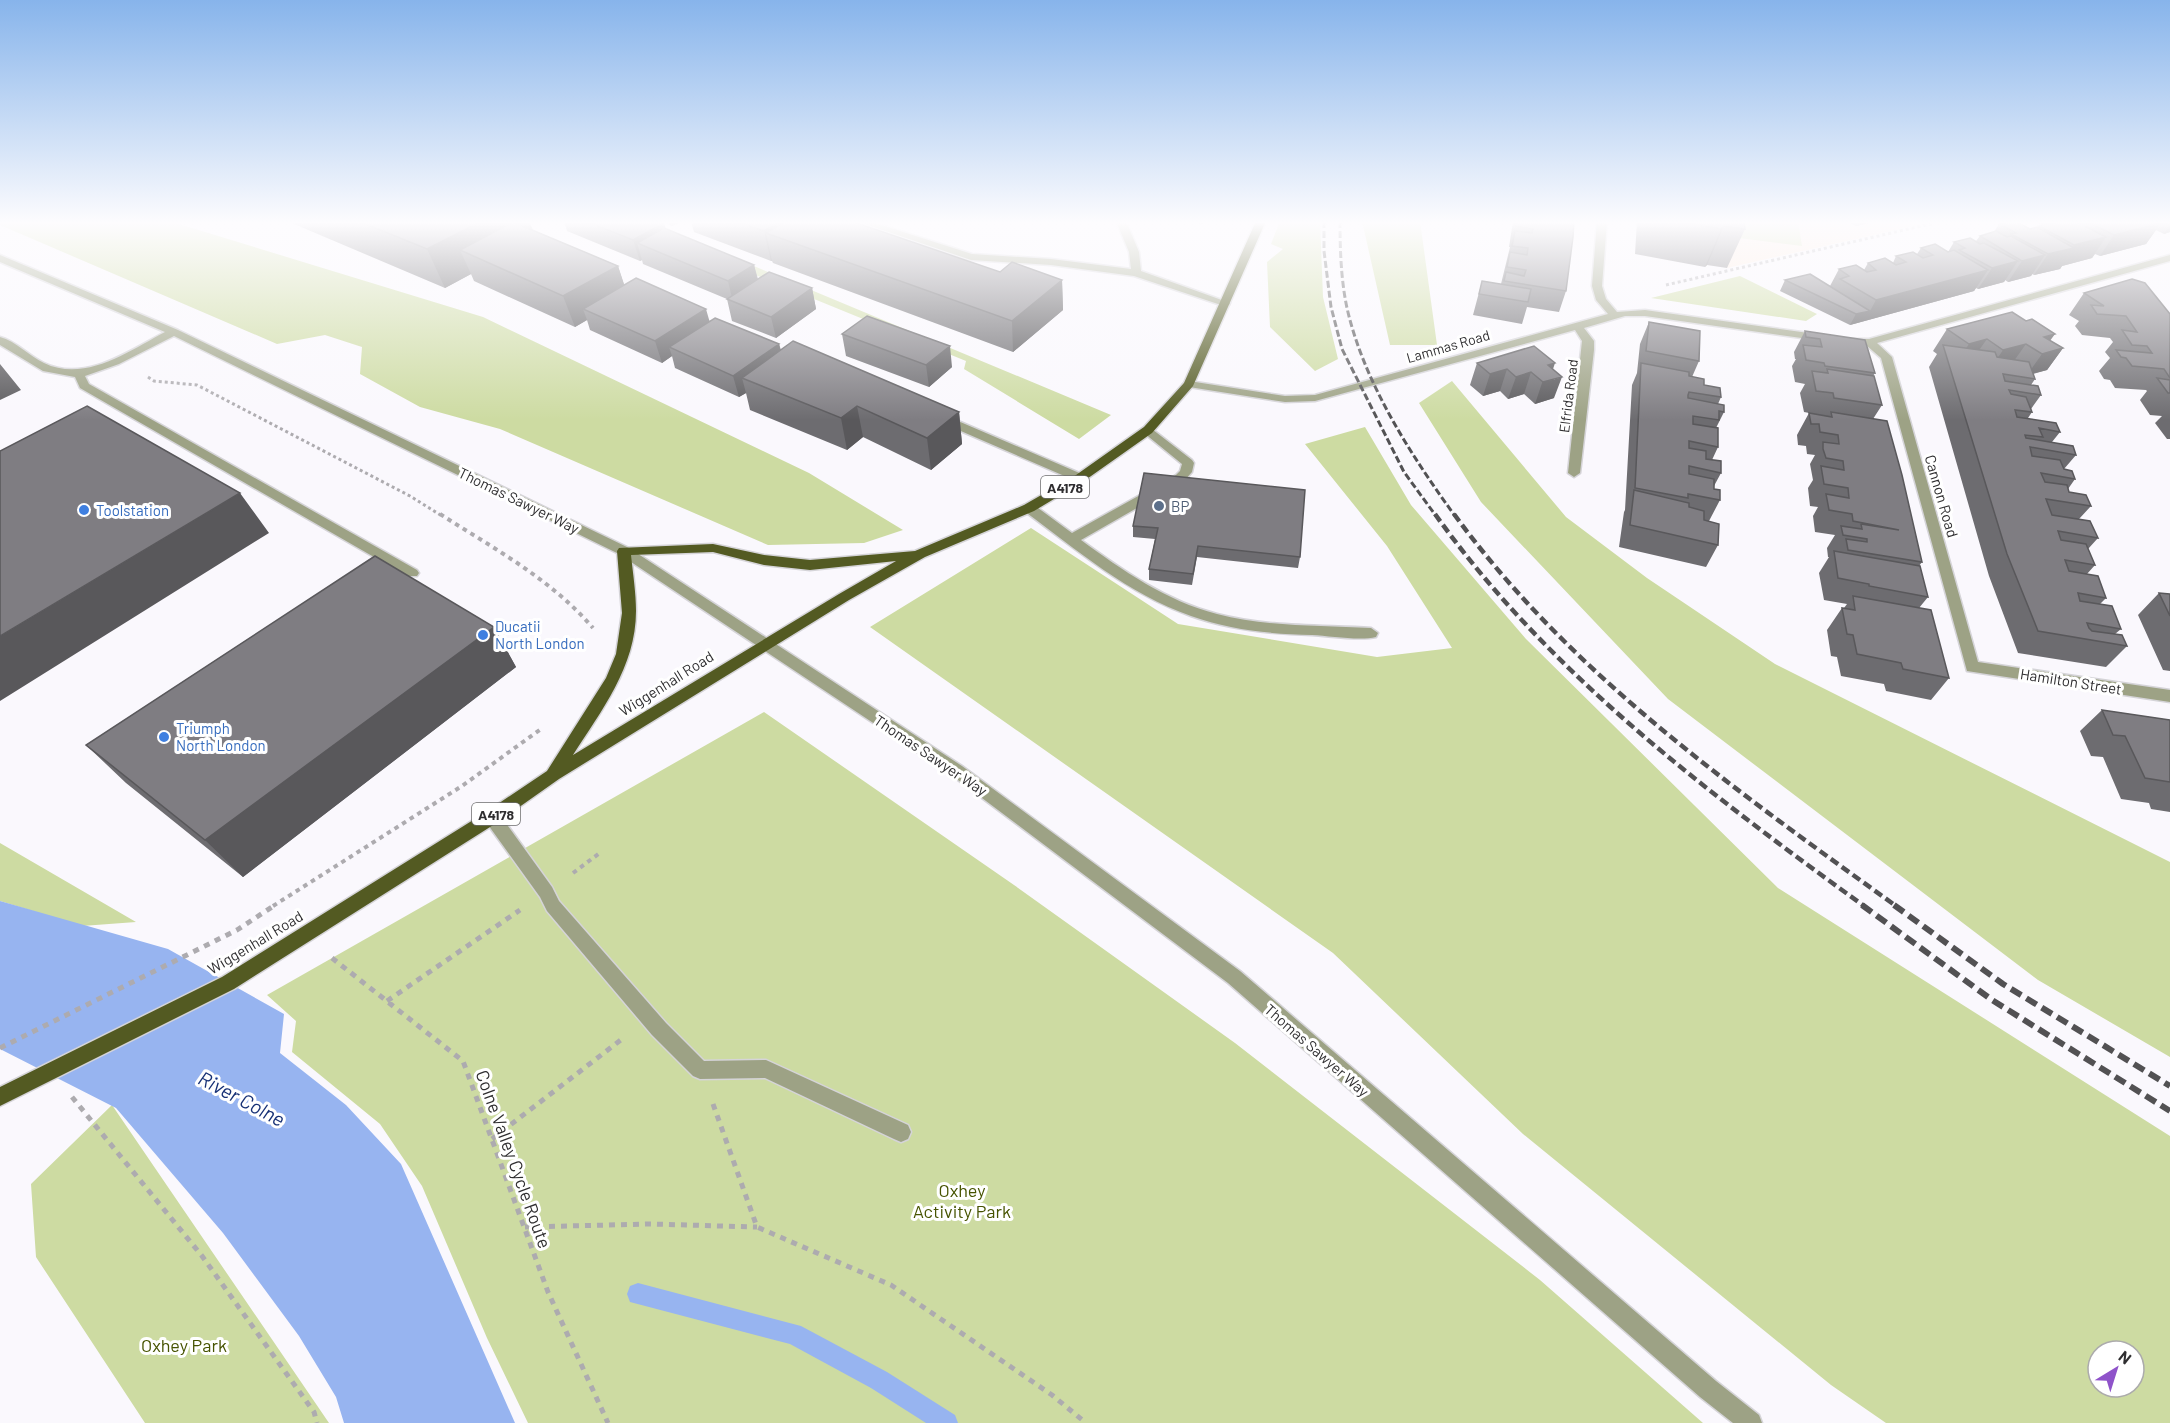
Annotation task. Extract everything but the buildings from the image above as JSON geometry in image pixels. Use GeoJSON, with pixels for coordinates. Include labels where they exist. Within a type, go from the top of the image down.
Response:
{"type":"FeatureCollection","features":[{"type":"Feature","properties":{"kind":"main road","name":"Wiggenhall Road"},"geometry":{"type":"LineString","coordinates":[[0,1097],[228,983],[492,817],[553,775],[764,645],[920,554],[1029,508],[1080,478],[1148,430],[1189,384],[1232,287]]}},
{"type":"Feature","properties":{"kind":"main road"},"geometry":{"type":"LineString","coordinates":[[553,775],[613,679],[623,654],[629,613],[624,551],[713,548],[764,560],[810,565],[920,554]]}},
{"type":"Feature","properties":{"kind":"street","name":"Thomas Sawyer Way"},"geometry":{"type":"LineString","coordinates":[[69,287],[174,332],[624,551],[956,770],[1124,892],[1234,977],[1708,1389],[1751,1423]]}},
{"type":"Feature","properties":{"kind":"street"},"geometry":{"type":"LineString","coordinates":[[1179,287],[1225,303]]}},
{"type":"Feature","properties":{"kind":"street"},"geometry":{"type":"LineString","coordinates":[[1597,287],[1601,300],[1615,316]]}},
{"type":"Feature","properties":{"kind":"street","name":"Lammas Road"},"geometry":{"type":"LineString","coordinates":[[1189,384],[1285,399],[1315,398],[1615,316],[1646,313],[1845,342],[1869,342],[2084,287]]}},
{"type":"Feature","properties":{"kind":"street","name":"Elfrida Road"},"geometry":{"type":"LineString","coordinates":[[1574,472],[1588,350],[1588,341],[1577,326]]}},
{"type":"Feature","properties":{"kind":"street"},"geometry":{"type":"LineString","coordinates":[[0,340],[42,368],[63,375],[78,374],[121,359],[174,332]]}},
{"type":"Feature","properties":{"kind":"street","name":"Cannon Road"},"geometry":{"type":"LineString","coordinates":[[1869,342],[1886,357],[1972,667]]}},
{"type":"Feature","properties":{"kind":"street"},"geometry":{"type":"LineString","coordinates":[[78,374],[84,386],[113,404],[412,573]]}},
{"type":"Feature","properties":{"kind":"street"},"geometry":{"type":"LineString","coordinates":[[938,417],[1080,478]]}},
{"type":"Feature","properties":{"kind":"street"},"geometry":{"type":"LineString","coordinates":[[1072,539],[1180,478],[1186,472],[1188,463],[1148,430]]}},
{"type":"Feature","properties":{"kind":"street"},"geometry":{"type":"LineString","coordinates":[[1029,508],[1137,585],[1195,612],[1243,624],[1371,633]]}},
{"type":"Feature","properties":{"kind":"street","name":"Hamilton Street"},"geometry":{"type":"LineString","coordinates":[[1972,667],[2170,696]]}},
{"type":"Feature","properties":{"kind":"street"},"geometry":{"type":"LineString","coordinates":[[492,817],[546,892],[553,906],[650,1018],[700,1070],[766,1069],[901,1132]]}},
{"type":"Feature","properties":{"kind":"path"},"geometry":{"type":"LineString","coordinates":[[121,359],[154,381],[197,385],[410,496],[522,566],[574,606],[594,629]]}},
{"type":"Feature","properties":{"kind":"path"},"geometry":{"type":"LineString","coordinates":[[0,1048],[237,930],[462,786],[544,727]]}},
{"type":"Feature","properties":{"kind":"path"},"geometry":{"type":"LineString","coordinates":[[387,1001],[601,852]]}},
{"type":"Feature","properties":{"kind":"path","name":"Colne Valley Cycle Route"},"geometry":{"type":"LineString","coordinates":[[323,963],[333,957],[463,1061],[548,1292],[608,1423]]}},
{"type":"Feature","properties":{"kind":"path"},"geometry":{"type":"LineString","coordinates":[[492,1139],[650,1018]]}},
{"type":"Feature","properties":{"kind":"path"},"geometry":{"type":"LineString","coordinates":[[700,1070],[757,1227]]}},
{"type":"Feature","properties":{"kind":"path"},"geometry":{"type":"LineString","coordinates":[[48,1073],[74,1098],[202,1256],[314,1412],[317,1423]]}},
{"type":"Feature","properties":{"kind":"path"},"geometry":{"type":"LineString","coordinates":[[525,1227],[650,1224],[757,1227],[891,1285],[1052,1395],[1086,1423]]}},
{"type":"Feature","properties":{"kind":"green space"},"geometry":{"type":"Polygon","coordinates":[[[145,287],[386,287],[483,317],[809,473],[903,530],[864,543],[768,545],[500,429],[420,407],[360,374],[362,347],[325,335],[277,344],[145,287]]]}},
{"type":"Feature","properties":{"kind":"green space"},"geometry":{"type":"Polygon","coordinates":[[[786,287],[805,287],[1111,415],[1079,439],[964,369],[966,361],[786,287]]]}},
{"type":"Feature","properties":{"kind":"green space"},"geometry":{"type":"Polygon","coordinates":[[[1268,287],[1323,287],[1338,359],[1315,371],[1270,327],[1268,287]]]}},
{"type":"Feature","properties":{"kind":"green space"},"geometry":{"type":"Polygon","coordinates":[[[1377,287],[1429,287],[1437,345],[1390,345],[1377,287]]]}},
{"type":"Feature","properties":{"kind":"green space"},"geometry":{"type":"Polygon","coordinates":[[[1694,287],[1763,287],[1817,314],[1806,321],[1651,298],[1694,287]]]}},
{"type":"Feature","properties":{"kind":"green space"},"geometry":{"type":"Polygon","coordinates":[[[1452,381],[1566,517],[1647,578],[1775,664],[2170,862],[2170,1057],[2038,980],[1668,699],[1481,502],[1419,403],[1452,381]]]}},
{"type":"Feature","properties":{"kind":"green space"},"geometry":{"type":"Polygon","coordinates":[[[1365,427],[1411,505],[1526,639],[1778,888],[2170,1136],[2170,1423],[1886,1423],[1831,1385],[1523,1134],[1333,953],[870,627],[1031,528],[1178,624],[1377,657],[1452,648],[1387,546],[1305,444],[1365,427]]]}},
{"type":"Feature","properties":{"kind":"green space","name":"Oxhey Activity Park"},"geometry":{"type":"Polygon","coordinates":[[[764,712],[1014,885],[1235,1043],[1540,1280],[1703,1423],[528,1423],[487,1338],[422,1186],[380,1124],[292,1052],[296,1021],[267,995],[764,712]]]}},
{"type":"Feature","properties":{"kind":"green space"},"geometry":{"type":"Polygon","coordinates":[[[0,843],[136,922],[82,926],[0,901],[0,843]]]}},
{"type":"Feature","properties":{"kind":"green space","name":"Oxhey Park"},"geometry":{"type":"Polygon","coordinates":[[[112,1105],[329,1423],[145,1423],[36,1257],[31,1184],[112,1105]]]}},
{"type":"Feature","properties":{"kind":"water","name":"River Colne"},"geometry":{"type":"Polygon","coordinates":[[[0,901],[168,949],[284,1014],[280,1053],[346,1105],[401,1164],[515,1423],[344,1423],[336,1397],[299,1336],[223,1233],[116,1108],[0,1049],[0,901]]]}},
{"type":"Feature","properties":{"kind":"waterway"},"geometry":{"type":"LineString","coordinates":[[638,1294],[793,1334],[879,1380],[947,1423]]}},
{"type":"Feature","properties":{"kind":"railway"},"geometry":{"type":"LineString","coordinates":[[1329,287],[1342,349],[1404,472],[1436,516]]}},
{"type":"Feature","properties":{"kind":"railway"},"geometry":{"type":"LineString","coordinates":[[1344,287],[1355,336],[1377,391],[1406,443],[1455,516]]}},
{"type":"Feature","properties":{"kind":"railway"},"geometry":{"type":"LineString","coordinates":[[1435,514],[1479,572],[1579,678],[1690,774],[1864,906]]}},
{"type":"Feature","properties":{"kind":"railway"},"geometry":{"type":"LineString","coordinates":[[1454,514],[1500,572],[1550,627],[1603,678],[1717,774],[1896,906]]}},
{"type":"Feature","properties":{"kind":"railway"},"geometry":{"type":"LineString","coordinates":[[1862,905],[1992,1000],[2170,1111]]}},
{"type":"Feature","properties":{"kind":"railway"},"geometry":{"type":"LineString","coordinates":[[1894,905],[2003,984],[2170,1086]]}},
{"type":"Feature","properties":{"kind":"place","name":"BP"},"geometry":{"type":"Point","coordinates":[1159,506]}},
{"type":"Feature","properties":{"kind":"place","name":"Toolstation"},"geometry":{"type":"Point","coordinates":[84,510]}},
{"type":"Feature","properties":{"kind":"place","name":"Ducatii North London"},"geometry":{"type":"Point","coordinates":[483,635]}},
{"type":"Feature","properties":{"kind":"place","name":"Triumph North London"},"geometry":{"type":"Point","coordinates":[164,737]}}]}
